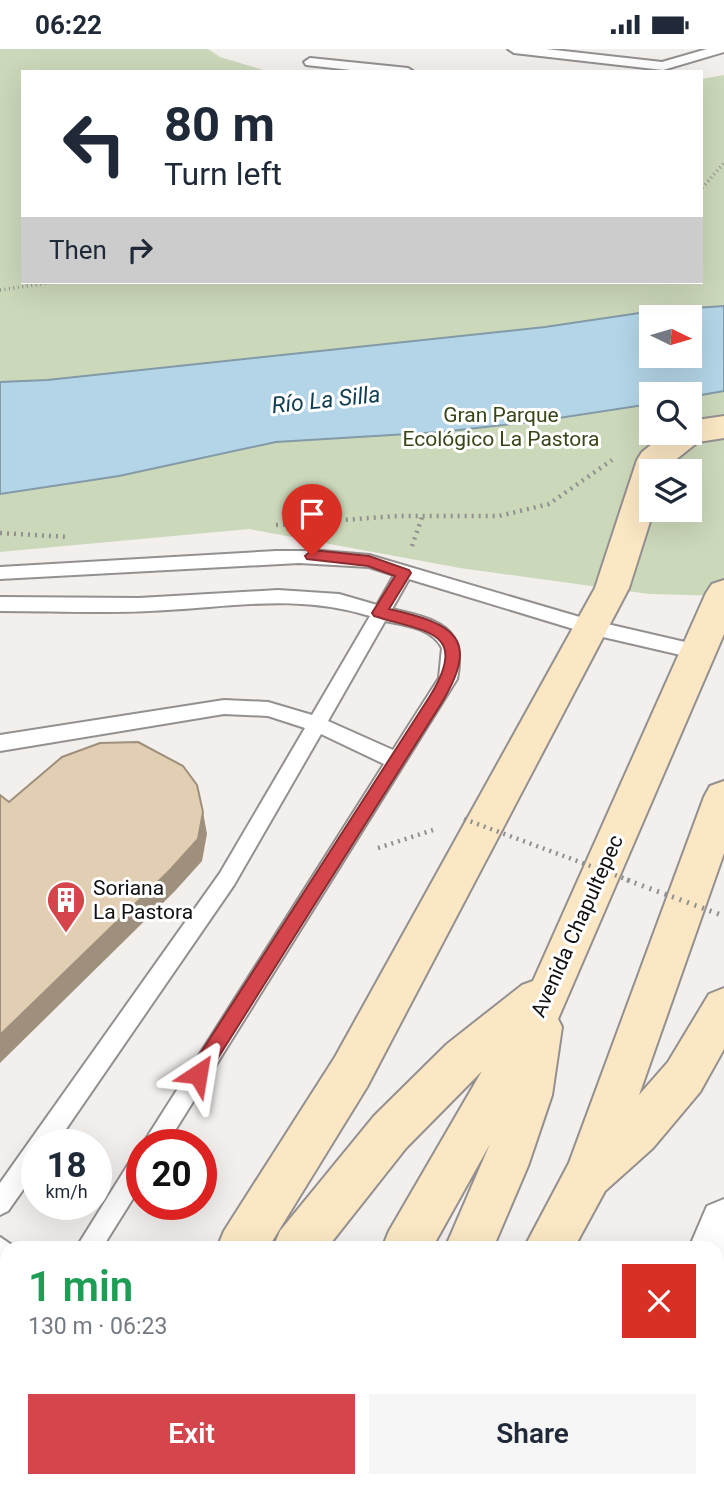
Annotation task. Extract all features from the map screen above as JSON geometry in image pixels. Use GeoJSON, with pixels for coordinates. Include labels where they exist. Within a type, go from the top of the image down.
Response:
{"type":"FeatureCollection","features":[{"type":"Feature","properties":{"kind":"main road"},"geometry":{"type":"LineString","coordinates":[[702,430],[724,427]]}},
{"type":"Feature","properties":{"kind":"main road"},"geometry":{"type":"LineString","coordinates":[[245,1241],[351,1072],[612,588],[653,460],[672,445]]}},
{"type":"Feature","properties":{"kind":"main road","name":"Avenida Chapultepec"},"geometry":{"type":"LineString","coordinates":[[410,1241],[548,995],[711,622]]}},
{"type":"Feature","properties":{"kind":"main road"},"geometry":{"type":"LineString","coordinates":[[556,1241],[588,1175],[724,797]]}},
{"type":"Feature","properties":{"kind":"main road"},"geometry":{"type":"LineString","coordinates":[[303,1241],[390,1132],[463,1059],[548,995]]}},
{"type":"Feature","properties":{"kind":"main road"},"geometry":{"type":"LineString","coordinates":[[472,1241],[505,1165],[530,1095],[548,995]]}},
{"type":"Feature","properties":{"kind":"main road"},"geometry":{"type":"LineString","coordinates":[[588,1175],[637,1132],[684,1076],[724,1008]]}},
{"type":"Feature","properties":{"kind":"street"},"geometry":{"type":"LineString","coordinates":[[716,1241],[724,1223]]}},
{"type":"Feature","properties":{"kind":"lane"},"geometry":{"type":"LineString","coordinates":[[514,49],[663,65]]}},
{"type":"Feature","properties":{"kind":"lane"},"geometry":{"type":"LineString","coordinates":[[652,70],[720,49]]}},
{"type":"Feature","properties":{"kind":"lane"},"geometry":{"type":"LineString","coordinates":[[310,62],[388,70]]}},
{"type":"Feature","properties":{"kind":"lane"},"geometry":{"type":"LineString","coordinates":[[0,573],[322,556],[369,561],[590,627],[711,622]]}},
{"type":"Feature","properties":{"kind":"lane"},"geometry":{"type":"LineString","coordinates":[[52,1129],[227,879],[404,573]]}},
{"type":"Feature","properties":{"kind":"lane"},"geometry":{"type":"LineString","coordinates":[[0,604],[164,604],[216,598],[281,596],[342,602],[421,622],[441,632],[452,644],[454,656],[448,679],[163,1129]]}},
{"type":"Feature","properties":{"kind":"lane"},"geometry":{"type":"LineString","coordinates":[[0,743],[224,708],[268,709],[317,724],[397,761]]}},
{"type":"Feature","properties":{"kind":"lane"},"geometry":{"type":"LineString","coordinates":[[0,1203],[21,1173]]}},
{"type":"Feature","properties":{"kind":"lane"},"geometry":{"type":"LineString","coordinates":[[92,1241],[126,1188]]}},
{"type":"Feature","properties":{"kind":"path"},"geometry":{"type":"LineString","coordinates":[[703,187],[724,163]]}},
{"type":"Feature","properties":{"kind":"path"},"geometry":{"type":"LineString","coordinates":[[0,290],[40,284]]}},
{"type":"Feature","properties":{"kind":"path"},"geometry":{"type":"LineString","coordinates":[[273,526],[397,516],[499,516],[549,504],[613,459]]}},
{"type":"Feature","properties":{"kind":"path"},"geometry":{"type":"LineString","coordinates":[[0,533],[71,537]]}},
{"type":"Feature","properties":{"kind":"path"},"geometry":{"type":"LineString","coordinates":[[451,824],[464,819],[724,916]]}},
{"type":"Feature","properties":{"kind":"path"},"geometry":{"type":"LineString","coordinates":[[332,864],[437,828]]}},
{"type":"Feature","properties":{"kind":"green space","name":"Gran Parque Ecológico La Pastora"},"geometry":{"type":"Polygon","coordinates":[[[0,49],[208,49],[220,57],[263,70],[21,70],[21,284],[703,284],[703,79],[724,75],[724,596],[649,594],[460,568],[249,529],[0,552],[0,49]]]}},
{"type":"Feature","properties":{"kind":"water","name":"Río La Silla"},"geometry":{"type":"Polygon","coordinates":[[[724,306],[724,391],[702,395],[702,382],[639,382],[639,406],[441,432],[276,442],[119,476],[0,494],[0,382],[47,380],[545,327],[639,313],[639,368],[702,368],[702,308],[724,306]]]}},
{"type":"Feature","properties":{"kind":"building","name":"Soriana La Pastora"},"geometry":{"type":"Polygon","coordinates":[[[138,742],[183,766],[197,785],[203,812],[198,839],[170,870],[0,1035],[0,795],[9,802],[62,757],[100,743],[138,742]]]}},
{"type":"Feature","properties":{"kind":"place","name":"Soriana La Pastora"},"geometry":{"type":"Point","coordinates":[66,934]}},
{"type":"Feature","properties":{"kind":"route"},"geometry":{"type":"LineString","coordinates":[[198,1074],[448,679],[454,656],[452,644],[441,632],[421,622],[379,613],[404,573],[369,561],[312,556]]}}]}
